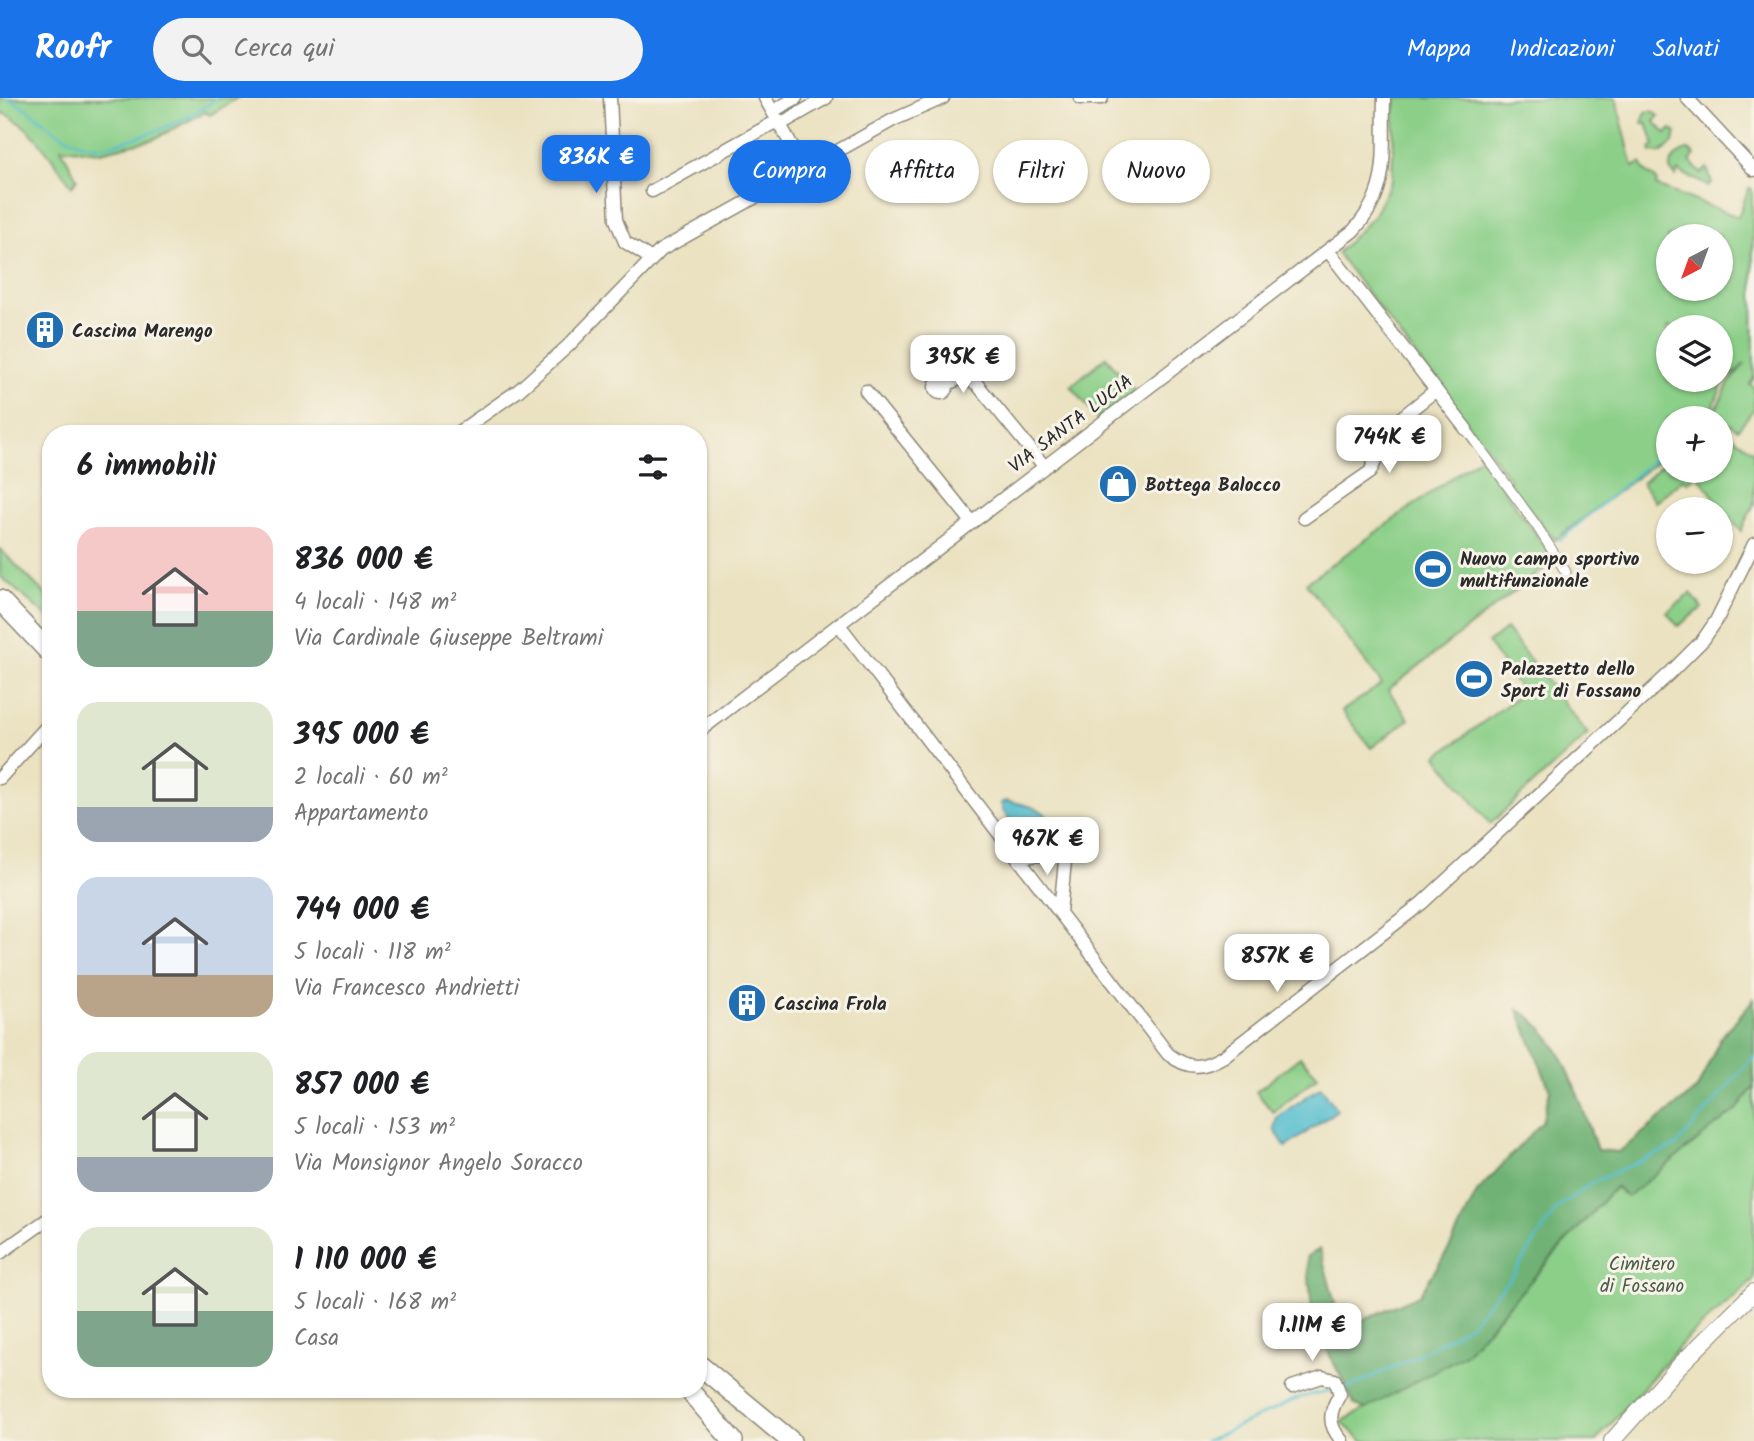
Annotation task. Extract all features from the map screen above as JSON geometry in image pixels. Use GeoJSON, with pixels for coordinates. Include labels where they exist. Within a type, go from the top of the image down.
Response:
{"type":"FeatureCollection","features":[{"type":"Feature","properties":{"kind":"highway"},"geometry":{"type":"LineString","coordinates":[[0,584],[42,627]]}},
{"type":"Feature","properties":{"kind":"highway"},"geometry":{"type":"LineString","coordinates":[[0,600],[42,644]]}},
{"type":"Feature","properties":{"kind":"highway"},"geometry":{"type":"LineString","coordinates":[[707,1372],[790,1441]]}},
{"type":"Feature","properties":{"kind":"highway"},"geometry":{"type":"LineString","coordinates":[[707,1389],[767,1441]]}},
{"type":"Feature","properties":{"kind":"highway"},"geometry":{"type":"LineString","coordinates":[[696,1398],[733,1441]]}},
{"type":"Feature","properties":{"kind":"main road"},"geometry":{"type":"LineString","coordinates":[[1612,1441],[1680,1365],[1754,1292]]}},
{"type":"Feature","properties":{"kind":"street"},"geometry":{"type":"LineString","coordinates":[[610,98],[615,220],[625,242],[650,258]]}},
{"type":"Feature","properties":{"kind":"street"},"geometry":{"type":"LineString","coordinates":[[765,98],[788,140]]}},
{"type":"Feature","properties":{"kind":"street"},"geometry":{"type":"LineString","coordinates":[[776,119],[796,98]]}},
{"type":"Feature","properties":{"kind":"street"},"geometry":{"type":"LineString","coordinates":[[652,191],[776,119],[826,98]]}},
{"type":"Feature","properties":{"kind":"street"},"geometry":{"type":"LineString","coordinates":[[851,143],[893,120],[943,98]]}},
{"type":"Feature","properties":{"kind":"street"},"geometry":{"type":"LineString","coordinates":[[1080,98],[1102,98]]}},
{"type":"Feature","properties":{"kind":"street","name":"VIA SANTA LUCIA"},"geometry":{"type":"LineString","coordinates":[[707,725],[840,626],[1044,466],[1329,252],[1368,215],[1378,194],[1384,98]]}},
{"type":"Feature","properties":{"kind":"street"},"geometry":{"type":"LineString","coordinates":[[1687,98],[1754,170]]}},
{"type":"Feature","properties":{"kind":"street"},"geometry":{"type":"LineString","coordinates":[[469,425],[519,390],[568,346],[650,258],[743,203]]}},
{"type":"Feature","properties":{"kind":"street"},"geometry":{"type":"LineString","coordinates":[[1329,252],[1466,429],[1536,525],[1566,572]]}},
{"type":"Feature","properties":{"kind":"street"},"geometry":{"type":"LineString","coordinates":[[947,384],[962,378],[976,383],[1044,466]]}},
{"type":"Feature","properties":{"kind":"street"},"geometry":{"type":"LineString","coordinates":[[1304,518],[1370,472],[1392,425],[1436,390]]}},
{"type":"Feature","properties":{"kind":"street"},"geometry":{"type":"LineString","coordinates":[[866,391],[972,522]]}},
{"type":"Feature","properties":{"kind":"street"},"geometry":{"type":"LineString","coordinates":[[840,626],[1168,1054],[1191,1068],[1208,1065],[1224,1056],[1422,902],[1655,688],[1703,640],[1729,598],[1754,544]]}},
{"type":"Feature","properties":{"kind":"street"},"geometry":{"type":"LineString","coordinates":[[0,778],[42,732]]}},
{"type":"Feature","properties":{"kind":"street"},"geometry":{"type":"LineString","coordinates":[[1018,859],[1066,851],[1060,912]]}},
{"type":"Feature","properties":{"kind":"street"},"geometry":{"type":"LineString","coordinates":[[0,1253],[42,1223]]}},
{"type":"Feature","properties":{"kind":"street"},"geometry":{"type":"LineString","coordinates":[[1292,1387],[1322,1377],[1335,1380],[1340,1394],[1329,1414],[1331,1425],[1342,1441]]}},
{"type":"Feature","properties":{"kind":"green space"},"geometry":{"type":"Polygon","coordinates":[[[0,98],[237,98],[210,115],[205,112],[154,139],[101,152],[61,148],[77,179],[72,186],[32,133],[0,112],[0,98]]]}},
{"type":"Feature","properties":{"kind":"green space"},"geometry":{"type":"Polygon","coordinates":[[[1395,98],[1616,98],[1633,167],[1641,163],[1646,172],[1657,180],[1656,186],[1738,217],[1749,188],[1752,189],[1754,378],[1750,384],[1754,387],[1754,409],[1738,429],[1733,426],[1733,406],[1718,406],[1724,392],[1733,392],[1733,379],[1745,363],[1733,374],[1733,315],[1656,315],[1656,392],[1719,392],[1714,406],[1656,406],[1656,462],[1555,540],[1507,482],[1510,479],[1337,253],[1373,217],[1392,180],[1395,98]]]}},
{"type":"Feature","properties":{"kind":"green space"},"geometry":{"type":"Polygon","coordinates":[[[1652,111],[1659,116],[1654,121],[1666,134],[1671,129],[1676,133],[1673,143],[1661,153],[1651,152],[1650,148],[1654,145],[1647,123],[1642,123],[1646,112],[1652,111]]]}},
{"type":"Feature","properties":{"kind":"green space"},"geometry":{"type":"Polygon","coordinates":[[[1689,150],[1695,155],[1690,161],[1701,174],[1707,168],[1712,183],[1708,186],[1678,171],[1676,176],[1670,170],[1676,156],[1689,150]]]}},
{"type":"Feature","properties":{"kind":"green space"},"geometry":{"type":"Polygon","coordinates":[[[1106,357],[1135,391],[1098,419],[1071,386],[1106,357]]]}},
{"type":"Feature","properties":{"kind":"green space"},"geometry":{"type":"Polygon","coordinates":[[[1733,437],[1754,451],[1754,504],[1741,531],[1733,521],[1733,497],[1714,497],[1703,483],[1733,483],[1733,437]]]}},
{"type":"Feature","properties":{"kind":"green space","name":"Nuovo campo sportivo multifunzionale"},"geometry":{"type":"Polygon","coordinates":[[[1480,457],[1555,560],[1388,690],[1409,719],[1371,748],[1342,711],[1382,684],[1306,583],[1480,457]]]}},
{"type":"Feature","properties":{"kind":"green space"},"geometry":{"type":"Polygon","coordinates":[[[1656,470],[1656,483],[1678,483],[1661,497],[1656,497],[1655,502],[1642,483],[1656,470]]]}},
{"type":"Feature","properties":{"kind":"green space"},"geometry":{"type":"Polygon","coordinates":[[[0,549],[42,591],[42,612],[0,576],[0,549]]]}},
{"type":"Feature","properties":{"kind":"green space"},"geometry":{"type":"Polygon","coordinates":[[[1691,593],[1702,608],[1678,626],[1667,612],[1691,593]]]}},
{"type":"Feature","properties":{"kind":"green space"},"geometry":{"type":"Polygon","coordinates":[[[1506,629],[1588,734],[1490,824],[1437,756],[1523,693],[1488,643],[1506,629]]]}},
{"type":"Feature","properties":{"kind":"green space"},"geometry":{"type":"Polygon","coordinates":[[[1754,999],[1754,1086],[1738,1108],[1627,1197],[1615,1187],[1465,1354],[1366,1409],[1355,1405],[1313,1322],[1307,1256],[1320,1249],[1342,1329],[1419,1295],[1450,1247],[1477,1192],[1542,1122],[1550,1090],[1518,1010],[1534,1020],[1559,1052],[1577,1092],[1597,1150],[1619,1152],[1697,1089],[1721,1037],[1754,999]]]}},
{"type":"Feature","properties":{"kind":"green space"},"geometry":{"type":"Polygon","coordinates":[[[1300,1057],[1318,1076],[1273,1112],[1256,1092],[1300,1057]]]}},
{"type":"Feature","properties":{"kind":"green space","name":"Cimitero di Fossano"},"geometry":{"type":"Polygon","coordinates":[[[1754,1086],[1754,1280],[1686,1339],[1596,1441],[1363,1441],[1341,1422],[1465,1354],[1615,1187],[1627,1196],[1738,1108],[1754,1086]]]}},
{"type":"Feature","properties":{"kind":"water"},"geometry":{"type":"Polygon","coordinates":[[[1007,801],[1031,806],[1045,813],[1050,826],[1047,835],[1021,834],[1003,811],[1001,803],[1007,801]]]}},
{"type":"Feature","properties":{"kind":"water"},"geometry":{"type":"Polygon","coordinates":[[[1321,1087],[1337,1110],[1286,1147],[1274,1129],[1277,1117],[1321,1087]]]}},
{"type":"Feature","properties":{"kind":"waterway"},"geometry":{"type":"LineString","coordinates":[[7,98],[61,134],[81,143],[98,146],[130,140],[162,128],[193,114],[216,98]]}},
{"type":"Feature","properties":{"kind":"waterway"},"geometry":{"type":"LineString","coordinates":[[1560,540],[1656,457]]}},
{"type":"Feature","properties":{"kind":"waterway"},"geometry":{"type":"LineString","coordinates":[[1343,1390],[1411,1359],[1468,1326],[1514,1274],[1557,1208],[1591,1183],[1677,1145],[1754,1056]]}},
{"type":"Feature","properties":{"kind":"waterway"},"geometry":{"type":"LineString","coordinates":[[1206,1441],[1301,1397],[1333,1390]]}},
{"type":"Feature","properties":{"kind":"place","name":"Cascina Marengo"},"geometry":{"type":"Point","coordinates":[45,330]}},
{"type":"Feature","properties":{"kind":"place","name":"Bottega Balocco"},"geometry":{"type":"Point","coordinates":[1118,484]}},
{"type":"Feature","properties":{"kind":"place","name":"Nuovo campo sportivo multifunzionale"},"geometry":{"type":"Point","coordinates":[1433,569]}},
{"type":"Feature","properties":{"kind":"place","name":"Palazzetto dello Sport di Fossano"},"geometry":{"type":"Point","coordinates":[1474,679]}},
{"type":"Feature","properties":{"kind":"place","name":"Cascina Frola"},"geometry":{"type":"Point","coordinates":[747,1003]}}]}
